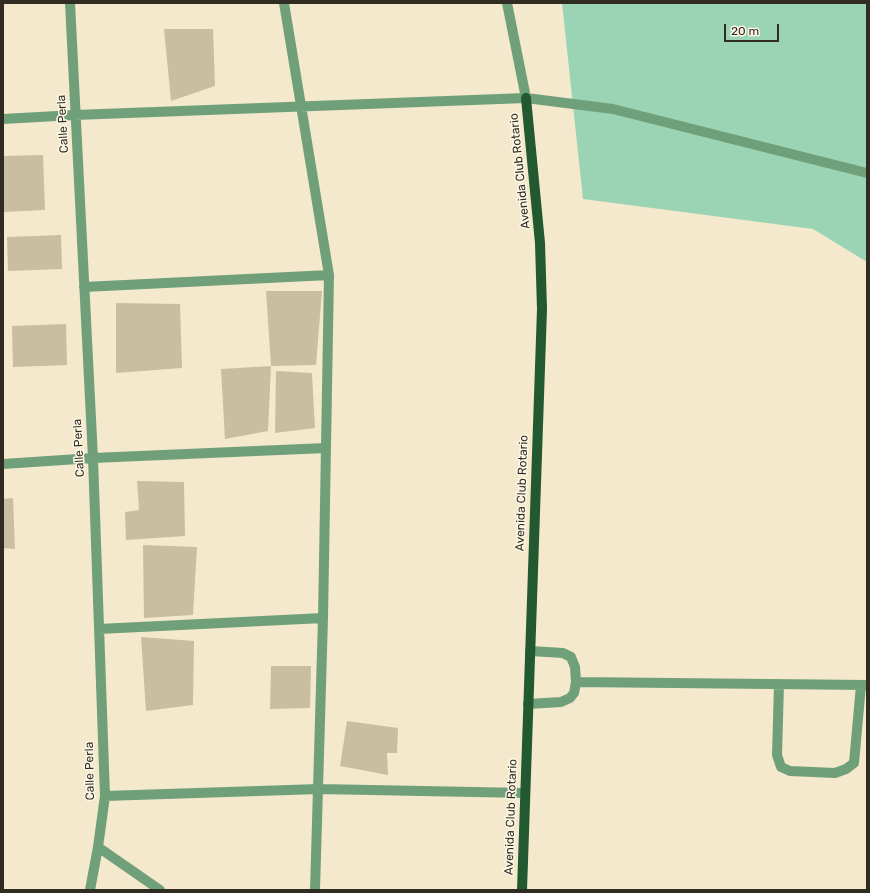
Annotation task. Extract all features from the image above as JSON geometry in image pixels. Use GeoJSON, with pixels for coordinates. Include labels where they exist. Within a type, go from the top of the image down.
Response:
{"type":"FeatureCollection","features":[{"type":"Feature","properties":{"kind":"main road","name":"Avenida Club Rotario"},"geometry":{"type":"LineString","coordinates":[[522,890],[542,309],[540,243],[526,98]]}},
{"type":"Feature","properties":{"kind":"street","name":"Calle Perla"},"geometry":{"type":"LineString","coordinates":[[70,3],[93,458],[105,796],[90,890]]}},
{"type":"Feature","properties":{"kind":"street"},"geometry":{"type":"LineString","coordinates":[[284,3],[330,275],[319,789],[315,890]]}},
{"type":"Feature","properties":{"kind":"street"},"geometry":{"type":"LineString","coordinates":[[507,3],[526,98]]}},
{"type":"Feature","properties":{"kind":"street"},"geometry":{"type":"LineString","coordinates":[[3,119],[526,98],[614,108],[867,173]]}},
{"type":"Feature","properties":{"kind":"street"},"geometry":{"type":"LineString","coordinates":[[84,287],[330,275]]}},
{"type":"Feature","properties":{"kind":"street"},"geometry":{"type":"LineString","coordinates":[[3,464],[93,458],[326,448]]}},
{"type":"Feature","properties":{"kind":"street"},"geometry":{"type":"LineString","coordinates":[[99,629],[323,618]]}},
{"type":"Feature","properties":{"kind":"street"},"geometry":{"type":"LineString","coordinates":[[528,704],[561,702],[570,698],[574,693],[576,682],[575,666],[571,657],[563,653],[530,651]]}},
{"type":"Feature","properties":{"kind":"street"},"geometry":{"type":"LineString","coordinates":[[576,682],[779,684],[864,685],[854,763],[846,769],[835,773],[790,771],[781,767],[776,756],[779,684]]}},
{"type":"Feature","properties":{"kind":"street"},"geometry":{"type":"LineString","coordinates":[[105,796],[319,789],[525,793]]}},
{"type":"Feature","properties":{"kind":"street"},"geometry":{"type":"LineString","coordinates":[[98,847],[160,890]]}},
{"type":"Feature","properties":{"kind":"green space"},"geometry":{"type":"Polygon","coordinates":[[[562,3],[867,3],[867,262],[813,229],[583,199],[562,3]]]}},
{"type":"Feature","properties":{"kind":"building"},"geometry":{"type":"Polygon","coordinates":[[[164,29],[213,29],[215,86],[171,101],[164,29]]]}},
{"type":"Feature","properties":{"kind":"building"},"geometry":{"type":"Polygon","coordinates":[[[43,155],[45,210],[3,212],[3,156],[43,155]]]}},
{"type":"Feature","properties":{"kind":"building"},"geometry":{"type":"Polygon","coordinates":[[[61,235],[62,269],[8,271],[7,237],[61,235]]]}},
{"type":"Feature","properties":{"kind":"building"},"geometry":{"type":"Polygon","coordinates":[[[266,291],[322,291],[316,365],[271,366],[266,291]]]}},
{"type":"Feature","properties":{"kind":"building"},"geometry":{"type":"Polygon","coordinates":[[[116,303],[180,304],[182,368],[116,373],[116,303]]]}},
{"type":"Feature","properties":{"kind":"building"},"geometry":{"type":"Polygon","coordinates":[[[66,324],[67,365],[13,367],[12,326],[66,324]]]}},
{"type":"Feature","properties":{"kind":"building"},"geometry":{"type":"Polygon","coordinates":[[[271,366],[268,431],[225,439],[221,369],[271,366]]]}},
{"type":"Feature","properties":{"kind":"building"},"geometry":{"type":"Polygon","coordinates":[[[276,371],[312,373],[315,428],[275,433],[276,371]]]}},
{"type":"Feature","properties":{"kind":"building"},"geometry":{"type":"Polygon","coordinates":[[[137,481],[184,482],[185,536],[126,540],[125,512],[139,510],[137,481]]]}},
{"type":"Feature","properties":{"kind":"building"},"geometry":{"type":"Polygon","coordinates":[[[13,498],[15,549],[3,548],[3,499],[13,498]]]}},
{"type":"Feature","properties":{"kind":"building"},"geometry":{"type":"Polygon","coordinates":[[[143,545],[197,547],[193,615],[144,618],[143,545]]]}},
{"type":"Feature","properties":{"kind":"building"},"geometry":{"type":"Polygon","coordinates":[[[141,637],[194,641],[193,705],[146,711],[141,637]]]}},
{"type":"Feature","properties":{"kind":"building"},"geometry":{"type":"Polygon","coordinates":[[[271,666],[311,666],[310,708],[270,709],[271,666]]]}},
{"type":"Feature","properties":{"kind":"building"},"geometry":{"type":"Polygon","coordinates":[[[347,721],[398,728],[397,753],[387,753],[388,775],[340,766],[347,721]]]}}]}
